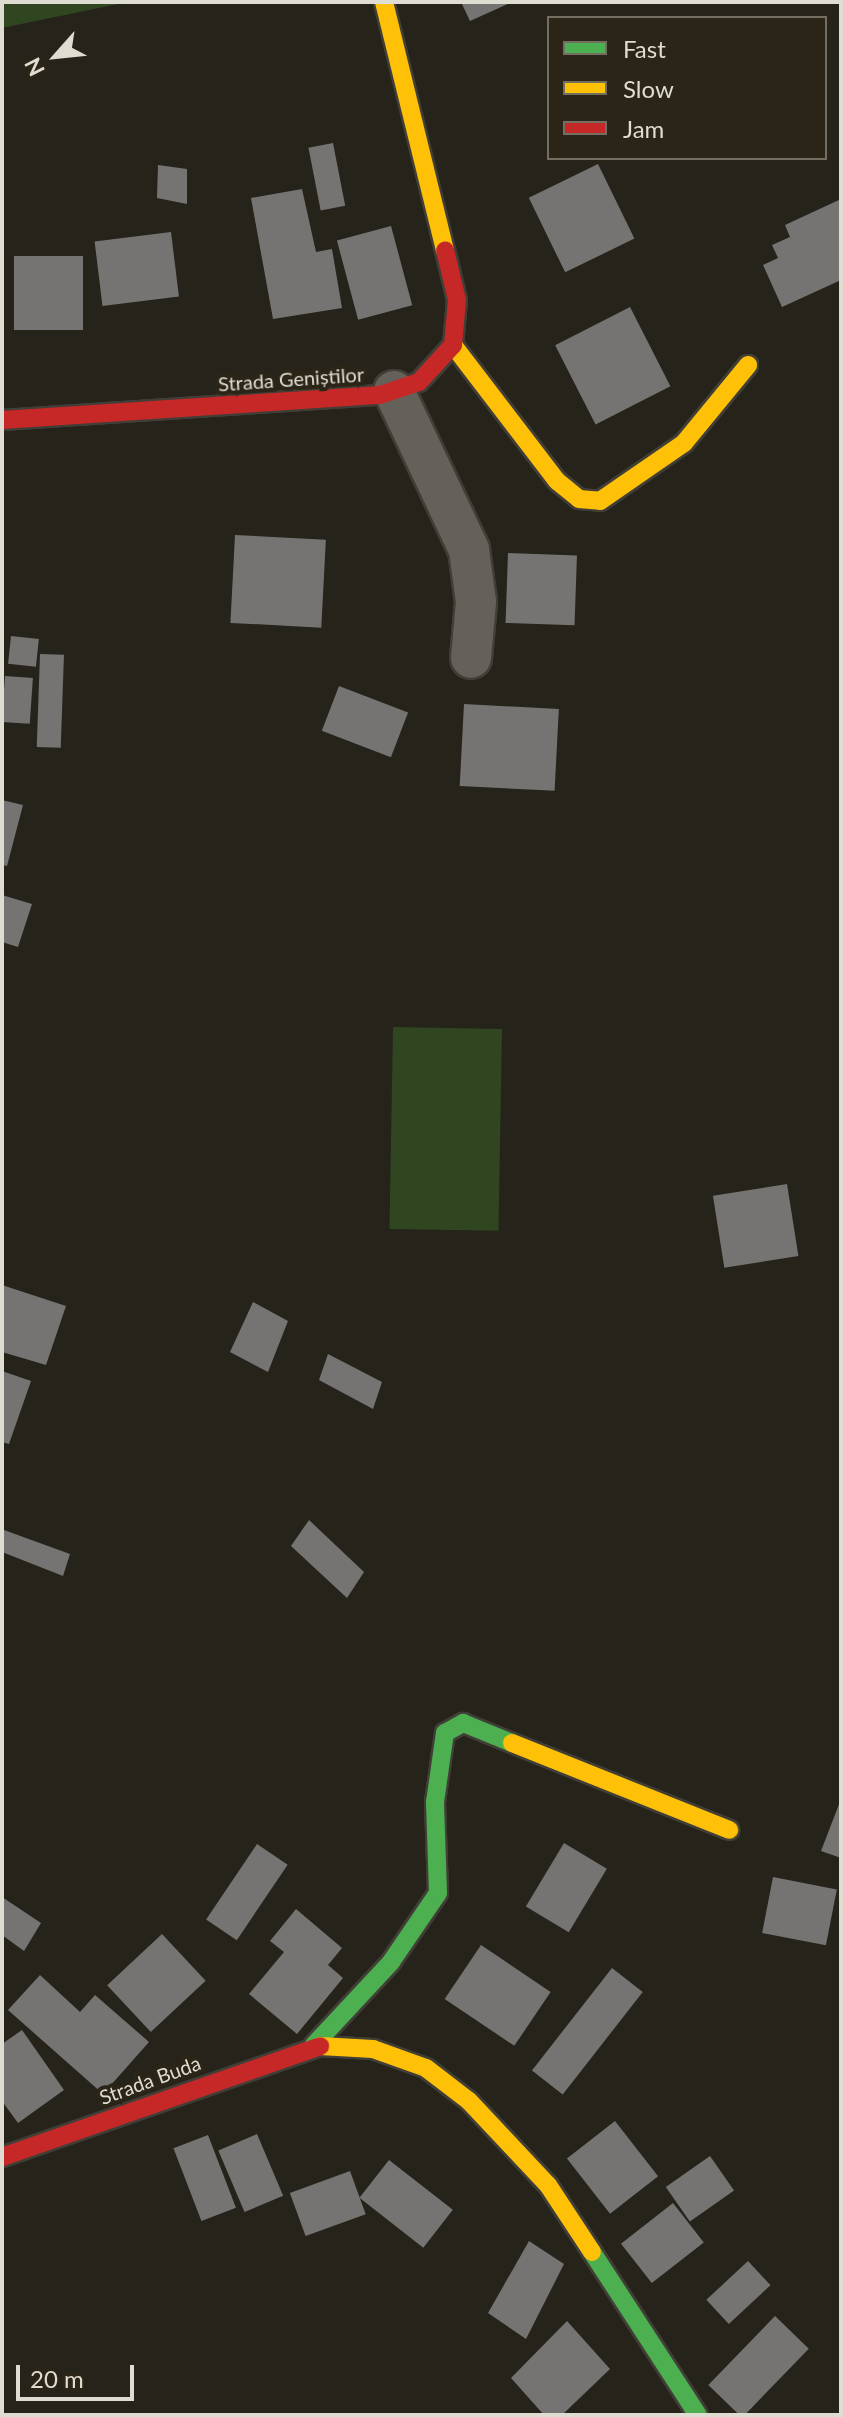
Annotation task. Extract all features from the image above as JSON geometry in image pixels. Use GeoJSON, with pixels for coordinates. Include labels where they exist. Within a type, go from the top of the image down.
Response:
{"type":"FeatureCollection","features":[{"type":"Feature","properties":{"kind":"street"},"geometry":{"type":"LineString","coordinates":[[384,2],[457,300],[453,345],[557,481],[579,499],[600,501],[684,443],[748,365]]}},
{"type":"Feature","properties":{"kind":"street","name":"Strada Geniștilor"},"geometry":{"type":"LineString","coordinates":[[2,420],[345,400],[394,391],[419,382],[453,345]]}},
{"type":"Feature","properties":{"kind":"street"},"geometry":{"type":"LineString","coordinates":[[394,391],[469,550],[476,602],[471,658]]}},
{"type":"Feature","properties":{"kind":"street"},"geometry":{"type":"LineString","coordinates":[[313,2046],[391,1962],[438,1893],[435,1802],[445,1733],[454,1724],[463,1723],[729,1830]]}},
{"type":"Feature","properties":{"kind":"street"},"geometry":{"type":"LineString","coordinates":[[313,2046],[373,2049],[400,2058],[426,2068],[469,2101],[548,2185],[698,2415]]}},
{"type":"Feature","properties":{"kind":"street","name":"Strada Buda"},"geometry":{"type":"LineString","coordinates":[[2,2157],[313,2046]]}},
{"type":"Feature","properties":{"kind":"green space"},"geometry":{"type":"Polygon","coordinates":[[[2,2],[128,2],[2,28],[2,2]]]}},
{"type":"Feature","properties":{"kind":"green space"},"geometry":{"type":"Polygon","coordinates":[[[393,1027],[502,1029],[498,1231],[389,1229],[393,1027]]]}},
{"type":"Feature","properties":{"kind":"building"},"geometry":{"type":"Polygon","coordinates":[[[461,2],[512,2],[470,21],[461,2]]]}},
{"type":"Feature","properties":{"kind":"building"},"geometry":{"type":"Polygon","coordinates":[[[333,143],[345,206],[321,211],[308,148],[333,143]]]}},
{"type":"Feature","properties":{"kind":"building"},"geometry":{"type":"Polygon","coordinates":[[[598,164],[634,239],[565,272],[529,198],[598,164]]]}},
{"type":"Feature","properties":{"kind":"building"},"geometry":{"type":"Polygon","coordinates":[[[158,165],[187,169],[187,204],[157,198],[158,165]]]}},
{"type":"Feature","properties":{"kind":"building"},"geometry":{"type":"Polygon","coordinates":[[[302,189],[316,252],[332,249],[342,308],[273,319],[251,198],[302,189]]]}},
{"type":"Feature","properties":{"kind":"building"},"geometry":{"type":"Polygon","coordinates":[[[841,199],[841,280],[782,307],[763,265],[778,258],[772,245],[790,237],[785,225],[841,199]]]}},
{"type":"Feature","properties":{"kind":"building"},"geometry":{"type":"Polygon","coordinates":[[[391,226],[412,305],[358,320],[337,240],[391,226]]]}},
{"type":"Feature","properties":{"kind":"building"},"geometry":{"type":"Polygon","coordinates":[[[171,232],[179,297],[102,306],[95,241],[171,232]]]}},
{"type":"Feature","properties":{"kind":"building"},"geometry":{"type":"Polygon","coordinates":[[[14,256],[83,256],[83,330],[14,330],[14,256]]]}},
{"type":"Feature","properties":{"kind":"building"},"geometry":{"type":"Polygon","coordinates":[[[630,307],[670,386],[596,424],[555,345],[630,307]]]}},
{"type":"Feature","properties":{"kind":"building"},"geometry":{"type":"Polygon","coordinates":[[[235,535],[326,540],[321,628],[230,623],[235,535]]]}},
{"type":"Feature","properties":{"kind":"building"},"geometry":{"type":"Polygon","coordinates":[[[508,553],[577,555],[575,625],[506,623],[508,553]]]}},
{"type":"Feature","properties":{"kind":"building"},"geometry":{"type":"Polygon","coordinates":[[[11,636],[39,639],[36,667],[8,664],[11,636]]]}},
{"type":"Feature","properties":{"kind":"building"},"geometry":{"type":"Polygon","coordinates":[[[40,654],[64,655],[61,748],[37,747],[40,654]]]}},
{"type":"Feature","properties":{"kind":"building"},"geometry":{"type":"Polygon","coordinates":[[[5,676],[33,678],[30,724],[2,722],[5,676]]]}},
{"type":"Feature","properties":{"kind":"building"},"geometry":{"type":"Polygon","coordinates":[[[339,686],[408,713],[391,757],[322,731],[339,686]]]}},
{"type":"Feature","properties":{"kind":"building"},"geometry":{"type":"Polygon","coordinates":[[[464,704],[559,709],[555,791],[460,786],[464,704]]]}},
{"type":"Feature","properties":{"kind":"building"},"geometry":{"type":"Polygon","coordinates":[[[2,800],[23,805],[7,866],[2,865],[2,800]]]}},
{"type":"Feature","properties":{"kind":"building"},"geometry":{"type":"Polygon","coordinates":[[[2,895],[32,904],[18,947],[2,942],[2,895]]]}},
{"type":"Feature","properties":{"kind":"building"},"geometry":{"type":"Polygon","coordinates":[[[787,1184],[798,1256],[724,1268],[713,1196],[787,1184]]]}},
{"type":"Feature","properties":{"kind":"building"},"geometry":{"type":"Polygon","coordinates":[[[2,1285],[66,1306],[46,1365],[2,1352],[2,1285]]]}},
{"type":"Feature","properties":{"kind":"building"},"geometry":{"type":"Polygon","coordinates":[[[253,1302],[288,1321],[268,1372],[230,1352],[253,1302]]]}},
{"type":"Feature","properties":{"kind":"building"},"geometry":{"type":"Polygon","coordinates":[[[328,1354],[382,1382],[373,1409],[319,1380],[328,1354]]]}},
{"type":"Feature","properties":{"kind":"building"},"geometry":{"type":"Polygon","coordinates":[[[2,1371],[31,1381],[9,1444],[2,1442],[2,1371]]]}},
{"type":"Feature","properties":{"kind":"building"},"geometry":{"type":"Polygon","coordinates":[[[309,1520],[364,1572],[347,1598],[291,1546],[309,1520]]]}},
{"type":"Feature","properties":{"kind":"building"},"geometry":{"type":"Polygon","coordinates":[[[4,1530],[70,1554],[63,1576],[2,1552],[4,1530]]]}},
{"type":"Feature","properties":{"kind":"building"},"geometry":{"type":"Polygon","coordinates":[[[841,1799],[841,1858],[821,1851],[841,1799]]]}},
{"type":"Feature","properties":{"kind":"building"},"geometry":{"type":"Polygon","coordinates":[[[564,1843],[607,1869],[569,1932],[526,1906],[564,1843]]]}},
{"type":"Feature","properties":{"kind":"building"},"geometry":{"type":"Polygon","coordinates":[[[257,1844],[288,1865],[237,1940],[206,1919],[257,1844]]]}},
{"type":"Feature","properties":{"kind":"building"},"geometry":{"type":"Polygon","coordinates":[[[773,1877],[837,1889],[826,1945],[762,1933],[773,1877]]]}},
{"type":"Feature","properties":{"kind":"building"},"geometry":{"type":"Polygon","coordinates":[[[2,1897],[41,1923],[24,1951],[2,1935],[2,1897]]]}},
{"type":"Feature","properties":{"kind":"building"},"geometry":{"type":"Polygon","coordinates":[[[296,1909],[342,1948],[328,1965],[343,1978],[297,2034],[249,1994],[284,1952],[270,1941],[296,1909]]]}},
{"type":"Feature","properties":{"kind":"building"},"geometry":{"type":"Polygon","coordinates":[[[162,1934],[206,1981],[151,2032],[107,1985],[162,1934]]]}},
{"type":"Feature","properties":{"kind":"building"},"geometry":{"type":"Polygon","coordinates":[[[481,1945],[551,1992],[514,2046],[445,1999],[481,1945]]]}},
{"type":"Feature","properties":{"kind":"building"},"geometry":{"type":"Polygon","coordinates":[[[612,1968],[643,1992],[563,2094],[532,2070],[612,1968]]]}},
{"type":"Feature","properties":{"kind":"building"},"geometry":{"type":"Polygon","coordinates":[[[40,1975],[80,2012],[95,1995],[149,2042],[103,2094],[8,2010],[40,1975]]]}},
{"type":"Feature","properties":{"kind":"building"},"geometry":{"type":"Polygon","coordinates":[[[22,2030],[64,2090],[18,2123],[2,2101],[2,2044],[22,2030]]]}},
{"type":"Feature","properties":{"kind":"building"},"geometry":{"type":"Polygon","coordinates":[[[615,2121],[658,2176],[610,2214],[567,2159],[615,2121]]]}},
{"type":"Feature","properties":{"kind":"building"},"geometry":{"type":"Polygon","coordinates":[[[257,2134],[283,2196],[245,2212],[218,2150],[257,2134]]]}},
{"type":"Feature","properties":{"kind":"building"},"geometry":{"type":"Polygon","coordinates":[[[208,2135],[236,2208],[201,2221],[173,2148],[208,2135]]]}},
{"type":"Feature","properties":{"kind":"building"},"geometry":{"type":"Polygon","coordinates":[[[710,2156],[734,2190],[690,2221],[666,2187],[710,2156]]]}},
{"type":"Feature","properties":{"kind":"building"},"geometry":{"type":"Polygon","coordinates":[[[389,2160],[453,2210],[423,2248],[359,2198],[389,2160]]]}},
{"type":"Feature","properties":{"kind":"building"},"geometry":{"type":"Polygon","coordinates":[[[350,2171],[366,2214],[306,2236],[290,2193],[350,2171]]]}},
{"type":"Feature","properties":{"kind":"building"},"geometry":{"type":"Polygon","coordinates":[[[673,2203],[704,2242],[652,2283],[621,2244],[673,2203]]]}},
{"type":"Feature","properties":{"kind":"building"},"geometry":{"type":"Polygon","coordinates":[[[529,2241],[564,2264],[526,2339],[488,2313],[529,2241]]]}},
{"type":"Feature","properties":{"kind":"building"},"geometry":{"type":"Polygon","coordinates":[[[748,2261],[771,2285],[729,2324],[706,2300],[748,2261]]]}},
{"type":"Feature","properties":{"kind":"building"},"geometry":{"type":"Polygon","coordinates":[[[775,2316],[809,2349],[745,2415],[739,2415],[708,2385],[775,2316]]]}},
{"type":"Feature","properties":{"kind":"building"},"geometry":{"type":"Polygon","coordinates":[[[567,2321],[610,2369],[562,2415],[544,2415],[511,2378],[567,2321]]]}},
{"type":"Feature","properties":{"kind":"traffic: fast"},"geometry":{"type":"LineString","coordinates":[[313,2046],[391,1962],[438,1893],[435,1802],[445,1733],[463,1723],[512,1743]]}},
{"type":"Feature","properties":{"kind":"traffic: fast"},"geometry":{"type":"LineString","coordinates":[[592,2252],[698,2415]]}},
{"type":"Feature","properties":{"kind":"traffic: slow"},"geometry":{"type":"LineString","coordinates":[[384,2],[445,250]]}},
{"type":"Feature","properties":{"kind":"traffic: slow"},"geometry":{"type":"LineString","coordinates":[[453,345],[557,481],[579,499],[600,501],[684,443],[748,365]]}},
{"type":"Feature","properties":{"kind":"traffic: slow"},"geometry":{"type":"LineString","coordinates":[[512,1743],[729,1830]]}},
{"type":"Feature","properties":{"kind":"traffic: slow"},"geometry":{"type":"LineString","coordinates":[[320,2046],[373,2049],[426,2068],[469,2101],[548,2185],[592,2252]]}},
{"type":"Feature","properties":{"kind":"traffic: jam"},"geometry":{"type":"LineString","coordinates":[[2,420],[380,395],[419,382],[453,345],[457,300],[445,250]]}},
{"type":"Feature","properties":{"kind":"traffic: jam"},"geometry":{"type":"LineString","coordinates":[[2,2157],[320,2046]]}}]}
